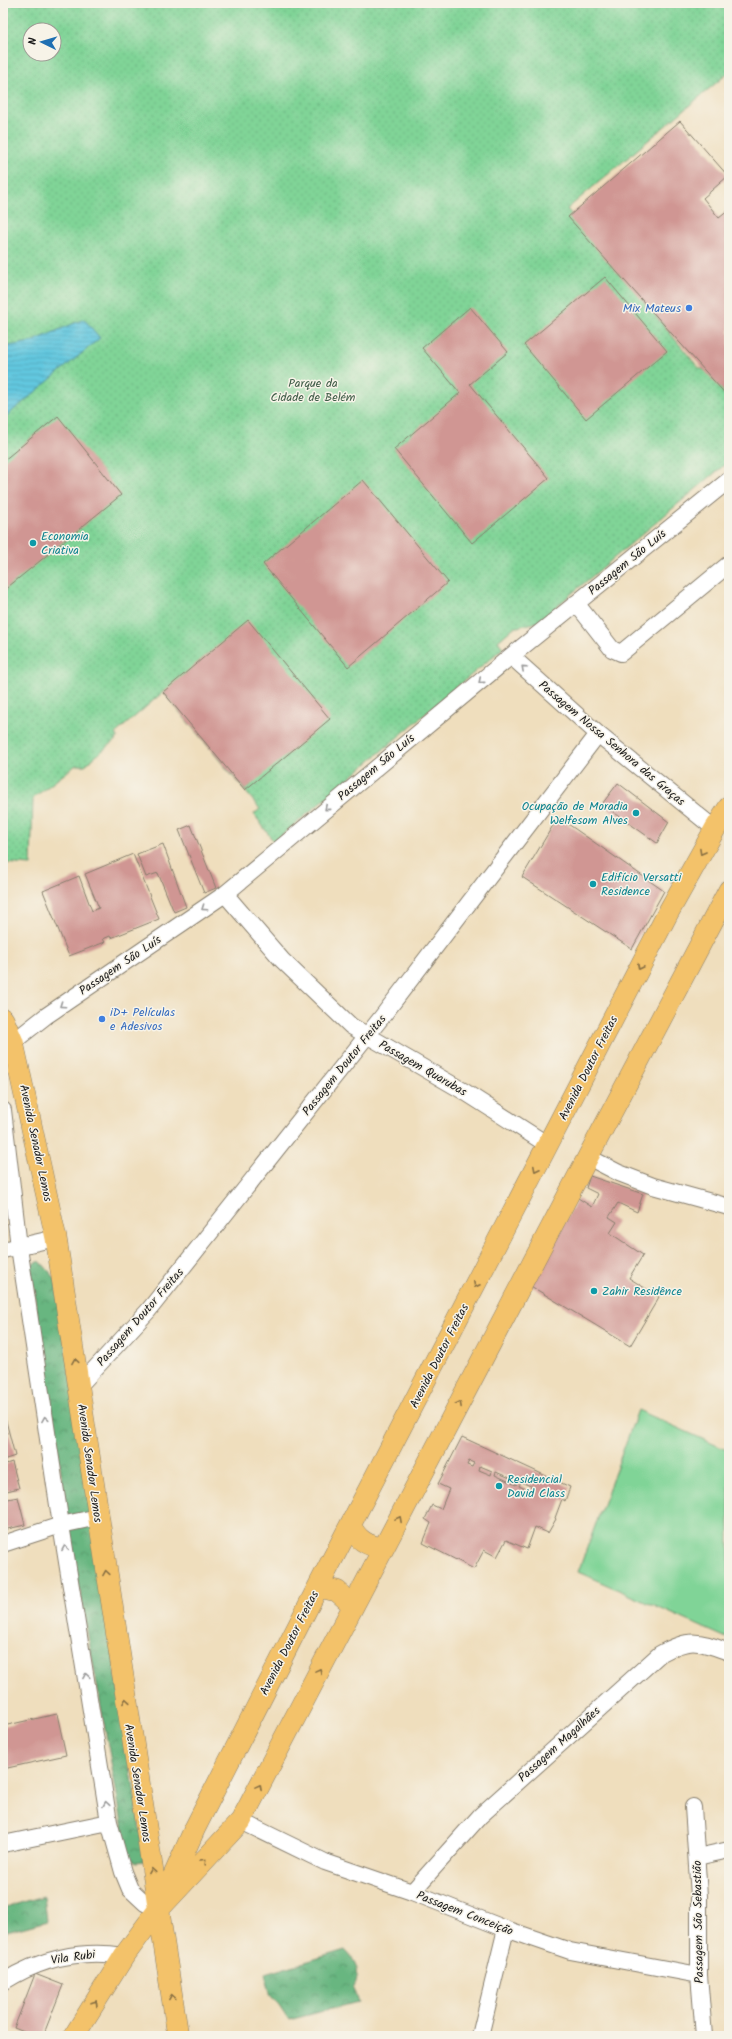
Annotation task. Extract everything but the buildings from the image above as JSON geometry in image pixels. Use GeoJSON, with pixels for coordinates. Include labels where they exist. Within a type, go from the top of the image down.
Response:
{"type":"FeatureCollection","features":[{"type":"Feature","properties":{"kind":"main road","name":"Avenida Doutor Freitas"},"geometry":{"type":"LineString","coordinates":[[158,1910],[195,1828],[318,1587],[669,911],[729,807]]}},
{"type":"Feature","properties":{"kind":"main road","name":"Avenida Doutor Freitas"},"geometry":{"type":"LineString","coordinates":[[74,2036],[124,1956],[158,1910],[241,1821],[729,890]]}},
{"type":"Feature","properties":{"kind":"main road","name":"Avenida Senador Lemos"},"geometry":{"type":"LineString","coordinates":[[3,1020],[13,1042],[56,1238],[178,2036]]}},
{"type":"Feature","properties":{"kind":"main road"},"geometry":{"type":"LineString","coordinates":[[351,1526],[354,1534],[367,1544],[383,1548]]}},
{"type":"Feature","properties":{"kind":"main road"},"geometry":{"type":"LineString","coordinates":[[318,1587],[337,1591],[353,1605]]}},
{"type":"Feature","properties":{"kind":"street","name":"Passagem São Luís"},"geometry":{"type":"LineString","coordinates":[[13,1042],[46,1016],[224,894],[511,656],[729,480]]}},
{"type":"Feature","properties":{"kind":"street"},"geometry":{"type":"LineString","coordinates":[[576,603],[612,649],[621,653],[729,564]]}},
{"type":"Feature","properties":{"kind":"street","name":"Passagem Nossa Senhora das Graças"},"geometry":{"type":"LineString","coordinates":[[511,656],[598,734],[715,829]]}},
{"type":"Feature","properties":{"kind":"street","name":"Passagem Doutor Freitas"},"geometry":{"type":"LineString","coordinates":[[78,1387],[148,1311],[367,1036],[598,734]]}},
{"type":"Feature","properties":{"kind":"street","name":"Passagem Quarubas"},"geometry":{"type":"LineString","coordinates":[[224,894],[282,960],[351,1026],[465,1092],[548,1145]]}},
{"type":"Feature","properties":{"kind":"street"},"geometry":{"type":"LineString","coordinates":[[3,1110],[19,1247],[61,1525],[109,1822],[123,1872],[130,1889],[145,1903],[158,1910]]}},
{"type":"Feature","properties":{"kind":"street"},"geometry":{"type":"LineString","coordinates":[[588,1157],[619,1173],[652,1186],[729,1207]]}},
{"type":"Feature","properties":{"kind":"street"},"geometry":{"type":"LineString","coordinates":[[3,1250],[56,1238]]}},
{"type":"Feature","properties":{"kind":"street"},"geometry":{"type":"LineString","coordinates":[[3,1544],[61,1525],[98,1517]]}},
{"type":"Feature","properties":{"kind":"street","name":"Passagem Magalhães"},"geometry":{"type":"LineString","coordinates":[[412,1892],[480,1816],[660,1654],[676,1645],[687,1642],[702,1643],[729,1652]]}},
{"type":"Feature","properties":{"kind":"street","name":"Passagem São Sebastião"},"geometry":{"type":"LineString","coordinates":[[693,1807],[699,1896],[699,1975],[704,2036]]}},
{"type":"Feature","properties":{"kind":"street","name":"Passagem Conceição"},"geometry":{"type":"LineString","coordinates":[[241,1821],[325,1862],[412,1892],[506,1930],[570,1951],[699,1975]]}},
{"type":"Feature","properties":{"kind":"street"},"geometry":{"type":"LineString","coordinates":[[3,1844],[109,1822]]}},
{"type":"Feature","properties":{"kind":"street"},"geometry":{"type":"LineString","coordinates":[[697,1857],[729,1850]]}},
{"type":"Feature","properties":{"kind":"street"},"geometry":{"type":"LineString","coordinates":[[480,2036],[506,1930]]}},
{"type":"Feature","properties":{"kind":"street","name":"Vila Rubi"},"geometry":{"type":"LineString","coordinates":[[3,1982],[15,1974],[46,1961],[62,1957],[86,1954],[124,1956]]}},
{"type":"Feature","properties":{"kind":"green space","name":"Parque da Cidade de Belém"},"geometry":{"type":"Polygon","coordinates":[[[3,3],[729,3],[729,72],[567,209],[698,367],[706,371],[729,398],[729,461],[538,622],[513,628],[498,641],[503,648],[274,842],[254,814],[260,809],[163,692],[116,733],[118,738],[85,765],[76,765],[33,798],[31,865],[3,863],[3,3]]]}},
{"type":"Feature","properties":{"kind":"green space"},"geometry":{"type":"Polygon","coordinates":[[[40,1261],[55,1278],[145,1861],[136,1862],[128,1856],[74,1558],[30,1265],[40,1261]]]}},
{"type":"Feature","properties":{"kind":"green space"},"geometry":{"type":"Polygon","coordinates":[[[638,1410],[729,1451],[729,1639],[578,1572],[638,1410]]]}},
{"type":"Feature","properties":{"kind":"green space"},"geometry":{"type":"Polygon","coordinates":[[[44,1896],[47,1921],[3,1933],[3,1908],[44,1896]]]}},
{"type":"Feature","properties":{"kind":"green space"},"geometry":{"type":"Polygon","coordinates":[[[345,1950],[355,1963],[357,1977],[353,1988],[358,2002],[289,2020],[271,1996],[265,1974],[345,1950]]]}},
{"type":"Feature","properties":{"kind":"water"},"geometry":{"type":"Polygon","coordinates":[[[84,319],[100,338],[3,419],[3,347],[31,342],[84,319]]]}},
{"type":"Feature","properties":{"kind":"place","name":"Mix Mateus"},"geometry":{"type":"Point","coordinates":[689,308]}},
{"type":"Feature","properties":{"kind":"place","name":"Economia Criativa"},"geometry":{"type":"Point","coordinates":[33,543]}},
{"type":"Feature","properties":{"kind":"place","name":"Ocupação de Moradia Welfesom Alves"},"geometry":{"type":"Point","coordinates":[636,813]}},
{"type":"Feature","properties":{"kind":"place","name":"Edifício Versatti Residence"},"geometry":{"type":"Point","coordinates":[593,884]}},
{"type":"Feature","properties":{"kind":"place","name":"iD+ Películas e Adesivos"},"geometry":{"type":"Point","coordinates":[102,1019]}},
{"type":"Feature","properties":{"kind":"place","name":"Zahir Residênce"},"geometry":{"type":"Point","coordinates":[594,1291]}},
{"type":"Feature","properties":{"kind":"place","name":"Residencial David Class"},"geometry":{"type":"Point","coordinates":[499,1486]}}]}
